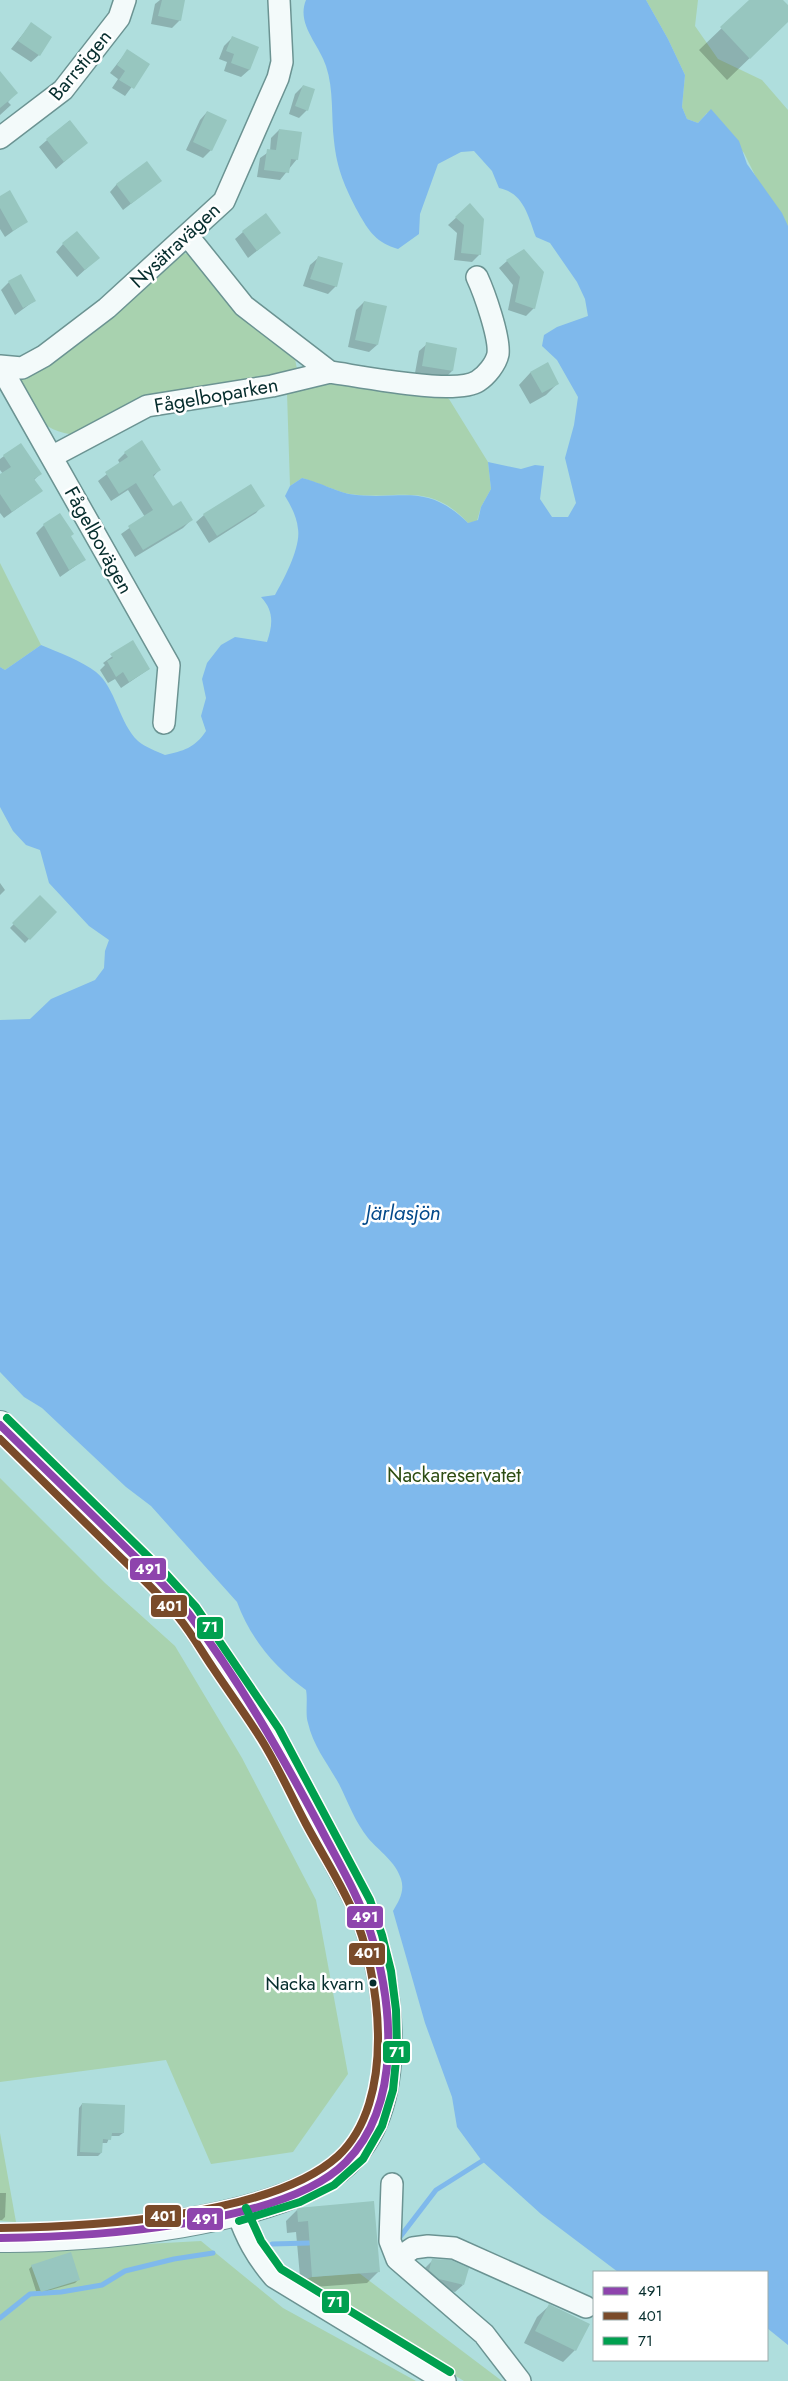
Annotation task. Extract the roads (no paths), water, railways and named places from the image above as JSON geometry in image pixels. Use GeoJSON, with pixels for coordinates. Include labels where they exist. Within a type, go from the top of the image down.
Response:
{"type":"FeatureCollection","features":[{"type":"Feature","properties":{"kind":"main road"},"geometry":{"type":"LineString","coordinates":[[0,1425],[159,1581],[188,1613],[270,1734],[344,1872],[371,1931],[378,1956],[385,2009],[388,2064],[372,2126],[365,2141],[347,2162],[330,2176],[312,2186],[274,2201],[154,2228],[0,2238]]}},
{"type":"Feature","properties":{"kind":"street","name":"Barrstigen"},"geometry":{"type":"LineString","coordinates":[[0,138],[64,90],[119,18],[126,0]]}},
{"type":"Feature","properties":{"kind":"street","name":"Nysätravägen"},"geometry":{"type":"LineString","coordinates":[[0,366],[22,368],[44,356],[107,308],[224,201],[278,78],[282,62],[279,0]]}},
{"type":"Feature","properties":{"kind":"street","name":"Fågelboparken"},"geometry":{"type":"LineString","coordinates":[[187,235],[244,306],[330,372]]}},
{"type":"Feature","properties":{"kind":"street","name":"Fågelboparken"},"geometry":{"type":"LineString","coordinates":[[53,456],[147,406],[272,386],[330,372],[434,387],[476,382],[491,370],[498,354],[488,300],[477,277]]}},
{"type":"Feature","properties":{"kind":"street","name":"Fågelbovägen"},"geometry":{"type":"LineString","coordinates":[[0,366],[53,456],[168,665],[164,723]]}},
{"type":"Feature","properties":{"kind":"street"},"geometry":{"type":"LineString","coordinates":[[392,2184],[390,2241],[397,2259],[411,2274],[484,2334],[520,2381]]}},
{"type":"Feature","properties":{"kind":"street"},"geometry":{"type":"LineString","coordinates":[[237,2210],[246,2236],[257,2257],[274,2277],[445,2381]]}},
{"type":"Feature","properties":{"kind":"street"},"geometry":{"type":"LineString","coordinates":[[397,2259],[413,2248],[428,2246],[454,2248],[586,2307]]}},
{"type":"Feature","properties":{"kind":"water","name":"Järlasjön"},"geometry":{"type":"Polygon","coordinates":[[[306,0],[646,0],[668,39],[685,75],[682,107],[687,119],[698,123],[711,109],[739,141],[747,164],[782,213],[788,226],[788,2345],[768,2329],[768,2271],[617,2271],[541,2214],[482,2161],[457,2127],[452,2097],[425,2023],[393,1911],[402,1892],[399,1873],[359,1825],[339,1784],[317,1747],[307,1719],[306,1690],[274,1662],[256,1640],[237,1602],[151,1506],[126,1487],[42,1408],[24,1397],[0,1372],[0,1020],[30,1019],[51,999],[95,980],[104,968],[105,951],[109,940],[89,926],[49,883],[40,850],[26,845],[13,831],[0,807],[0,667],[5,670],[41,645],[77,660],[96,672],[103,679],[126,725],[138,741],[165,755],[177,752],[193,745],[206,731],[201,716],[206,698],[202,679],[207,663],[221,645],[235,637],[267,642],[271,618],[268,607],[261,597],[275,595],[294,554],[298,536],[297,525],[285,496],[290,486],[302,478],[349,494],[425,497],[438,501],[468,523],[478,520],[481,507],[491,489],[488,462],[521,469],[535,465],[544,466],[540,499],[552,517],[568,517],[576,503],[565,458],[574,425],[578,397],[557,360],[542,346],[544,335],[557,327],[588,316],[585,299],[577,282],[550,243],[536,237],[520,200],[499,188],[492,171],[474,151],[461,152],[438,164],[420,214],[419,234],[398,249],[384,244],[374,236],[358,212],[339,170],[335,151],[329,75],[323,58],[306,26],[304,9],[306,0]]]}},
{"type":"Feature","properties":{"kind":"waterway"},"geometry":{"type":"LineString","coordinates":[[400,2237],[436,2190],[482,2161]]}},
{"type":"Feature","properties":{"kind":"waterway"},"geometry":{"type":"LineString","coordinates":[[272,2244],[309,2243]]}},
{"type":"Feature","properties":{"kind":"waterway"},"geometry":{"type":"LineString","coordinates":[[0,2318],[30,2294],[61,2292],[102,2285],[125,2271],[174,2259],[213,2253]]}},
{"type":"Feature","properties":{"kind":"place","name":"Nacka kvarn"},"geometry":{"type":"Point","coordinates":[373,1983]}},
{"type":"Feature","properties":{"kind":"park label","name":"Nackareservatet"},"geometry":{"type":"Point","coordinates":[454,1475]}}]}
